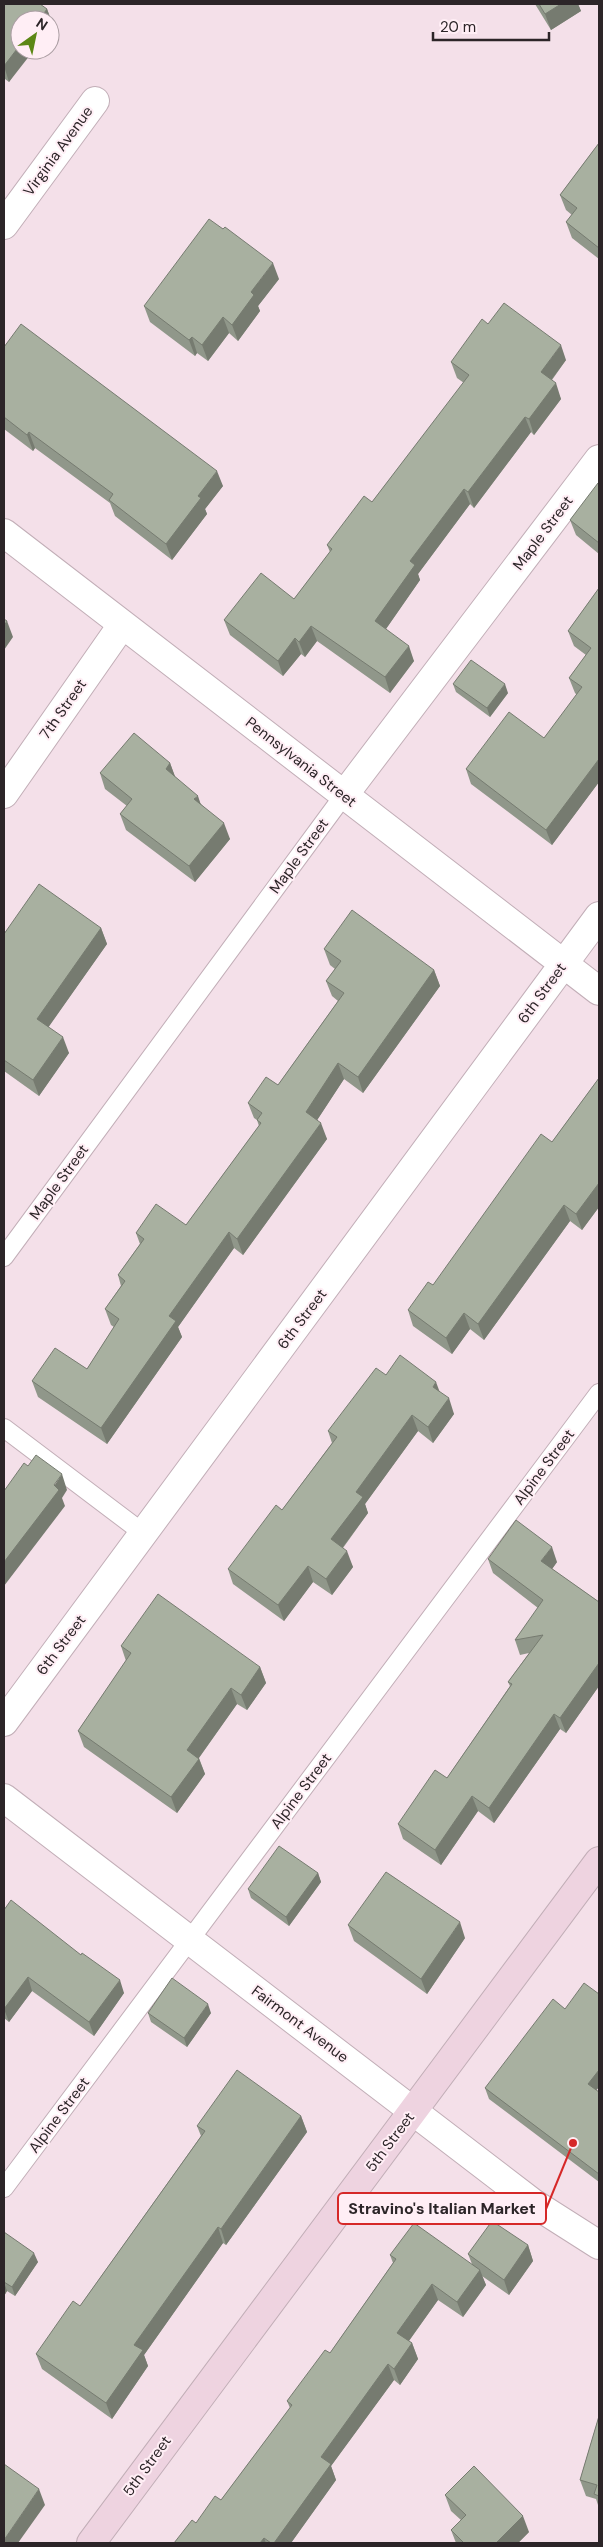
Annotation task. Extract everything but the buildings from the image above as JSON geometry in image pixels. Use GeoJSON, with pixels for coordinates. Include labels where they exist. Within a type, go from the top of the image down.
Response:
{"type":"FeatureCollection","features":[{"type":"Feature","properties":{"kind":"street","name":"Virginia Avenue"},"geometry":{"type":"LineString","coordinates":[[4,225],[96,101]]}},
{"type":"Feature","properties":{"kind":"street","name":"Maple Street"},"geometry":{"type":"LineString","coordinates":[[344,795],[599,459]]}},
{"type":"Feature","properties":{"kind":"street","name":"Pennsylvania Street"},"geometry":{"type":"LineString","coordinates":[[4,533],[599,991]]}},
{"type":"Feature","properties":{"kind":"street","name":"7th Street"},"geometry":{"type":"LineString","coordinates":[[4,794],[122,625]]}},
{"type":"Feature","properties":{"kind":"street","name":"6th Street"},"geometry":{"type":"LineString","coordinates":[[4,1722],[599,916]]}},
{"type":"Feature","properties":{"kind":"street","name":"Fairmont Avenue"},"geometry":{"type":"LineString","coordinates":[[4,1798],[533,2203],[599,2245]]}},
{"type":"Feature","properties":{"kind":"street","name":"5th Street"},"geometry":{"type":"LineString","coordinates":[[90,2543],[599,1861]]}},
{"type":"Feature","properties":{"kind":"lane","name":"Maple Street"},"geometry":{"type":"LineString","coordinates":[[4,1258],[344,795]]}},
{"type":"Feature","properties":{"kind":"lane","name":"Alpine Street"},"geometry":{"type":"LineString","coordinates":[[4,2188],[599,1394]]}},
{"type":"Feature","properties":{"kind":"lane"},"geometry":{"type":"LineString","coordinates":[[4,1428],[143,1533]]}},
{"type":"Feature","properties":{"kind":"place","name":"Stravino's Italian Market"},"geometry":{"type":"Point","coordinates":[573,2143]}}]}
